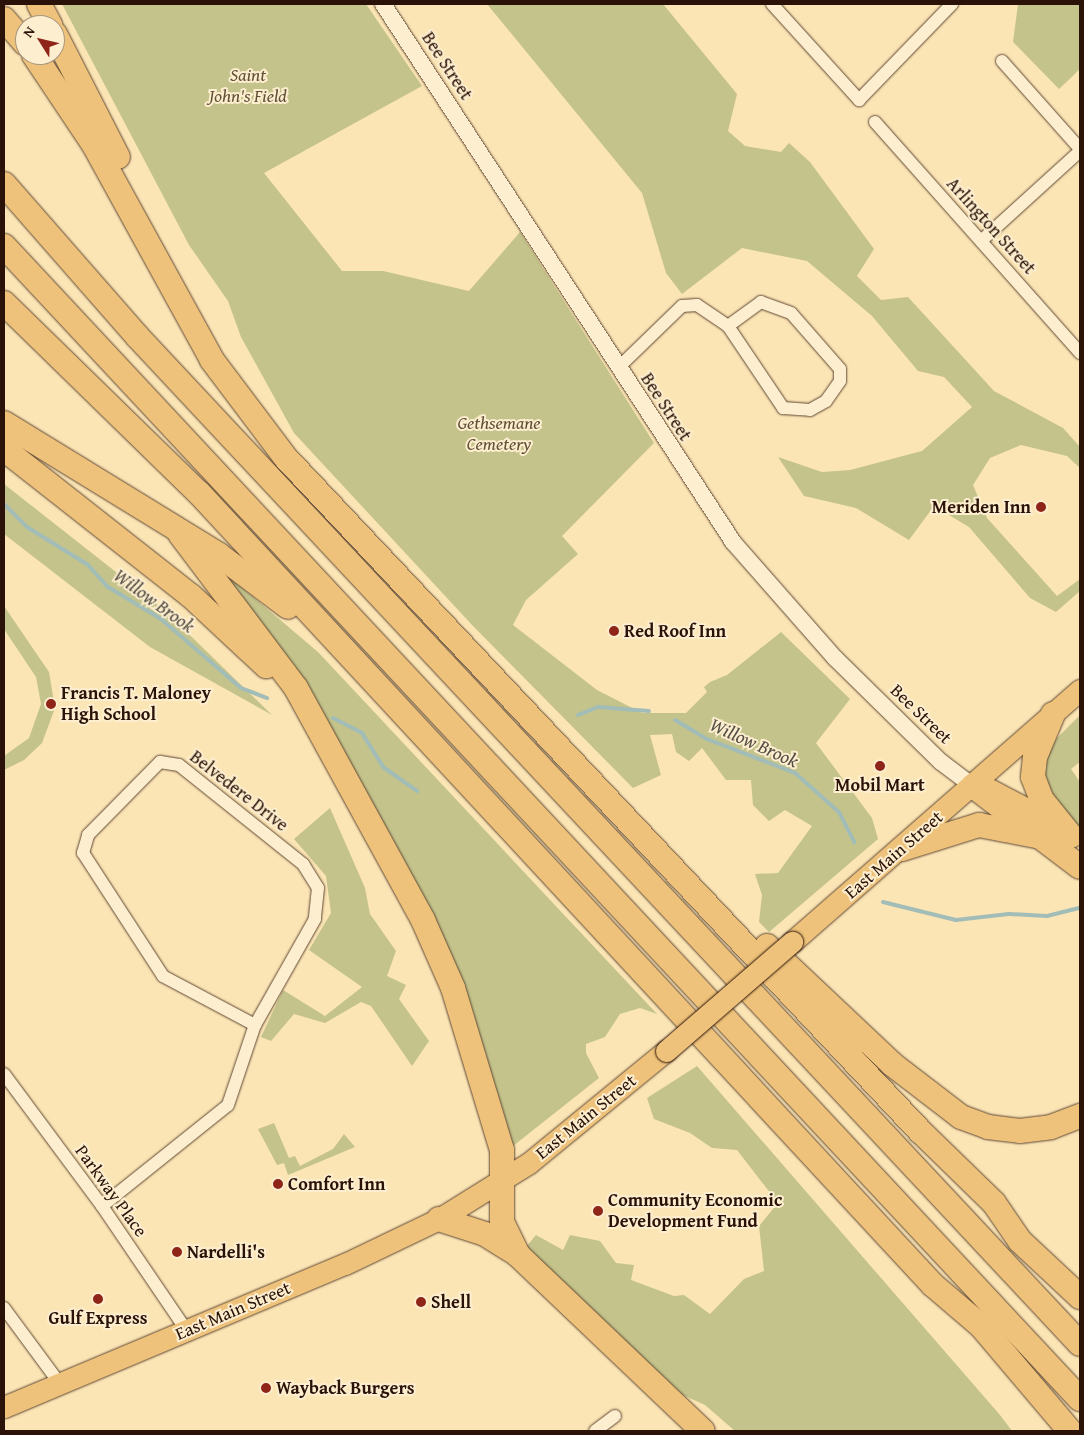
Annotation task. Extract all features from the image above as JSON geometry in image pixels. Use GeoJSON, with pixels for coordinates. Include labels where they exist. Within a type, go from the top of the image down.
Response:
{"type":"FeatureCollection","features":[{"type":"Feature","properties":{"kind":"highway"},"geometry":{"type":"LineString","coordinates":[[4,19],[15,32]]}},
{"type":"Feature","properties":{"kind":"highway"},"geometry":{"type":"LineString","coordinates":[[65,54],[183,287],[200,340]]}},
{"type":"Feature","properties":{"kind":"highway"},"geometry":{"type":"LineString","coordinates":[[41,65],[94,145],[200,340],[248,412],[296,469],[705,902],[994,1203],[1080,1279]]}},
{"type":"Feature","properties":{"kind":"highway"},"geometry":{"type":"LineString","coordinates":[[4,184],[137,336],[1080,1344]]}},
{"type":"Feature","properties":{"kind":"highway"},"geometry":{"type":"LineString","coordinates":[[4,246],[1080,1399]]}},
{"type":"Feature","properties":{"kind":"highway"},"geometry":{"type":"LineString","coordinates":[[4,303],[166,459],[933,1285],[1054,1431]]}},
{"type":"Feature","properties":{"kind":"highway"},"geometry":{"type":"LineString","coordinates":[[4,424],[260,584],[347,666],[373,682]]}},
{"type":"Feature","properties":{"kind":"highway"},"geometry":{"type":"LineString","coordinates":[[4,449],[191,596],[301,702]]}},
{"type":"Feature","properties":{"kind":"highway"},"geometry":{"type":"LineString","coordinates":[[180,534],[274,655],[364,809],[436,948],[499,1141],[505,1179],[502,1222],[518,1255]]}},
{"type":"Feature","properties":{"kind":"highway"},"geometry":{"type":"LineString","coordinates":[[1053,714],[1035,756],[1033,777],[1042,800],[1076,839]]}},
{"type":"Feature","properties":{"kind":"highway"},"geometry":{"type":"LineString","coordinates":[[973,786],[1036,836],[1080,867]]}},
{"type":"Feature","properties":{"kind":"highway"},"geometry":{"type":"LineString","coordinates":[[973,786],[1004,795],[1076,839]]}},
{"type":"Feature","properties":{"kind":"highway"},"geometry":{"type":"LineString","coordinates":[[902,849],[979,825],[1036,836]]}},
{"type":"Feature","properties":{"kind":"highway"},"geometry":{"type":"LineString","coordinates":[[705,902],[742,922],[866,1041],[952,1113],[982,1126],[1020,1131],[1051,1128],[1080,1116]]}},
{"type":"Feature","properties":{"kind":"highway"},"geometry":{"type":"LineString","coordinates":[[994,1203],[1014,1234],[1080,1297]]}},
{"type":"Feature","properties":{"kind":"highway"},"geometry":{"type":"LineString","coordinates":[[439,1219],[485,1234],[518,1255],[703,1431]]}},
{"type":"Feature","properties":{"kind":"highway"},"geometry":{"type":"LineString","coordinates":[[933,1285],[981,1326],[1070,1431]]}},
{"type":"Feature","properties":{"kind":"main road","name":"East Main Street"},"geometry":{"type":"LineString","coordinates":[[4,1407],[186,1330],[439,1219],[505,1179],[666,1051],[902,849],[1080,690]]}},
{"type":"Feature","properties":{"kind":"street","name":"Bee Street"},"geometry":{"type":"LineString","coordinates":[[383,4],[709,508],[764,582],[905,728],[973,786]]}},
{"type":"Feature","properties":{"kind":"street"},"geometry":{"type":"LineString","coordinates":[[772,4],[859,100],[952,4]]}},
{"type":"Feature","properties":{"kind":"street"},"geometry":{"type":"LineString","coordinates":[[981,242],[1080,150],[1002,61]]}},
{"type":"Feature","properties":{"kind":"street","name":"Arlington Street"},"geometry":{"type":"LineString","coordinates":[[875,122],[1080,354]]}},
{"type":"Feature","properties":{"kind":"street"},"geometry":{"type":"LineString","coordinates":[[618,368],[682,306],[697,305],[728,326],[783,408],[810,410],[826,401],[840,381],[840,369],[791,312],[760,302],[728,326]]}},
{"type":"Feature","properties":{"kind":"street","name":"Belvedere Drive"},"geometry":{"type":"LineString","coordinates":[[102,1206],[228,1105],[255,1025],[315,919],[318,888],[303,864],[179,765],[160,762],[88,835],[83,853],[163,976],[255,1025]]}},
{"type":"Feature","properties":{"kind":"street","name":"Parkway Place"},"geometry":{"type":"LineString","coordinates":[[4,1074],[102,1206],[186,1330]]}},
{"type":"Feature","properties":{"kind":"street"},"geometry":{"type":"LineString","coordinates":[[4,1308],[60,1384]]}},
{"type":"Feature","properties":{"kind":"street"},"geometry":{"type":"LineString","coordinates":[[595,1431],[616,1416]]}},
{"type":"Feature","properties":{"kind":"green space"},"geometry":{"type":"Polygon","coordinates":[[[62,4],[366,4],[422,86],[264,173],[342,271],[383,271],[469,291],[520,232],[654,443],[562,536],[578,554],[526,600],[513,625],[597,690],[642,713],[686,713],[707,692],[704,687],[710,682],[727,675],[781,632],[850,699],[816,743],[872,818],[878,839],[769,932],[759,922],[762,895],[755,874],[778,873],[812,826],[785,810],[769,821],[753,805],[751,780],[726,780],[702,748],[689,761],[676,752],[672,734],[650,735],[661,775],[633,788],[473,626],[294,433],[241,337],[228,301],[189,245],[62,4]]]}},
{"type":"Feature","properties":{"kind":"green space"},"geometry":{"type":"Polygon","coordinates":[[[487,4],[663,4],[737,94],[728,131],[745,146],[781,152],[789,143],[810,162],[874,249],[857,276],[881,300],[908,297],[994,391],[1063,428],[1080,447],[1080,468],[1067,456],[1021,445],[990,458],[973,485],[987,518],[1057,596],[1080,579],[1080,591],[1056,612],[1030,598],[969,527],[934,506],[909,540],[856,508],[804,496],[778,457],[822,472],[850,470],[922,451],[972,407],[944,377],[918,371],[872,316],[807,261],[742,248],[682,294],[666,273],[642,193],[487,4]]]}},
{"type":"Feature","properties":{"kind":"green space"},"geometry":{"type":"Polygon","coordinates":[[[1018,4],[1080,4],[1080,69],[1059,89],[1013,42],[1018,4]]]}},
{"type":"Feature","properties":{"kind":"green space"},"geometry":{"type":"Polygon","coordinates":[[[4,484],[163,609],[272,715],[150,647],[4,534],[4,484]]]}},
{"type":"Feature","properties":{"kind":"green space"},"geometry":{"type":"Polygon","coordinates":[[[227,575],[318,652],[657,1014],[640,1008],[620,1014],[605,1037],[586,1044],[586,1053],[599,1078],[513,1146],[470,1016],[224,580],[227,575]]]}},
{"type":"Feature","properties":{"kind":"green space"},"geometry":{"type":"Polygon","coordinates":[[[4,606],[49,672],[55,708],[42,743],[24,760],[4,770],[4,756],[29,738],[41,704],[36,677],[4,629],[4,606]]]}},
{"type":"Feature","properties":{"kind":"green space"},"geometry":{"type":"Polygon","coordinates":[[[1080,715],[1080,762],[1071,769],[1080,782],[1080,827],[1046,796],[1039,765],[1045,750],[1080,715]]]}},
{"type":"Feature","properties":{"kind":"green space"},"geometry":{"type":"Polygon","coordinates":[[[330,808],[365,888],[370,914],[396,951],[387,976],[406,985],[399,999],[429,1041],[412,1066],[371,1006],[361,1002],[325,1023],[294,1014],[271,1041],[261,1037],[283,990],[325,1016],[362,987],[309,950],[331,913],[326,876],[294,839],[330,808]]]}},
{"type":"Feature","properties":{"kind":"green space"},"geometry":{"type":"Polygon","coordinates":[[[697,1066],[1012,1431],[735,1431],[705,1405],[665,1387],[525,1248],[536,1235],[563,1250],[570,1235],[600,1241],[616,1263],[634,1265],[631,1280],[674,1296],[684,1295],[710,1314],[744,1279],[764,1271],[759,1226],[778,1203],[737,1150],[712,1148],[690,1133],[654,1119],[647,1098],[697,1066]]]}},
{"type":"Feature","properties":{"kind":"green space"},"geometry":{"type":"Polygon","coordinates":[[[274,1123],[289,1158],[295,1156],[300,1166],[333,1149],[344,1134],[355,1147],[288,1175],[284,1163],[277,1165],[258,1129],[274,1123]]]}},
{"type":"Feature","properties":{"kind":"waterway","name":"Willow Brook"},"geometry":{"type":"LineString","coordinates":[[4,504],[27,527],[88,565],[108,587],[161,619],[241,688],[267,698]]}},
{"type":"Feature","properties":{"kind":"waterway","name":"Willow Brook"},"geometry":{"type":"LineString","coordinates":[[578,715],[598,707],[649,711]]}},
{"type":"Feature","properties":{"kind":"waterway","name":"Willow Brook"},"geometry":{"type":"LineString","coordinates":[[333,718],[362,733],[383,767],[417,791]]}},
{"type":"Feature","properties":{"kind":"waterway","name":"Willow Brook"},"geometry":{"type":"LineString","coordinates":[[675,720],[707,739],[795,773],[839,812],[854,842]]}},
{"type":"Feature","properties":{"kind":"waterway","name":"Willow Brook"},"geometry":{"type":"LineString","coordinates":[[883,902],[956,920],[1009,914],[1047,916],[1080,908]]}},
{"type":"Feature","properties":{"kind":"place","name":"Meriden Inn"},"geometry":{"type":"Point","coordinates":[1041,507]}},
{"type":"Feature","properties":{"kind":"place","name":"Red Roof Inn"},"geometry":{"type":"Point","coordinates":[614,631]}},
{"type":"Feature","properties":{"kind":"place","name":"Francis T. Maloney High School"},"geometry":{"type":"Point","coordinates":[51,704]}},
{"type":"Feature","properties":{"kind":"place","name":"Mobil Mart"},"geometry":{"type":"Point","coordinates":[880,766]}},
{"type":"Feature","properties":{"kind":"place","name":"Comfort Inn"},"geometry":{"type":"Point","coordinates":[278,1184]}},
{"type":"Feature","properties":{"kind":"place","name":"Community Economic Development Fund"},"geometry":{"type":"Point","coordinates":[598,1211]}},
{"type":"Feature","properties":{"kind":"place","name":"Nardelli's"},"geometry":{"type":"Point","coordinates":[177,1252]}},
{"type":"Feature","properties":{"kind":"place","name":"Gulf Express"},"geometry":{"type":"Point","coordinates":[98,1299]}},
{"type":"Feature","properties":{"kind":"place","name":"Shell"},"geometry":{"type":"Point","coordinates":[421,1302]}},
{"type":"Feature","properties":{"kind":"place","name":"Wayback Burgers"},"geometry":{"type":"Point","coordinates":[266,1388]}},
{"type":"Feature","properties":{"kind":"park label","name":"Saint John's Field"},"geometry":{"type":"Point","coordinates":[248,86]}},
{"type":"Feature","properties":{"kind":"park label","name":"Gethsemane Cemetery"},"geometry":{"type":"Point","coordinates":[499,434]}}]}
